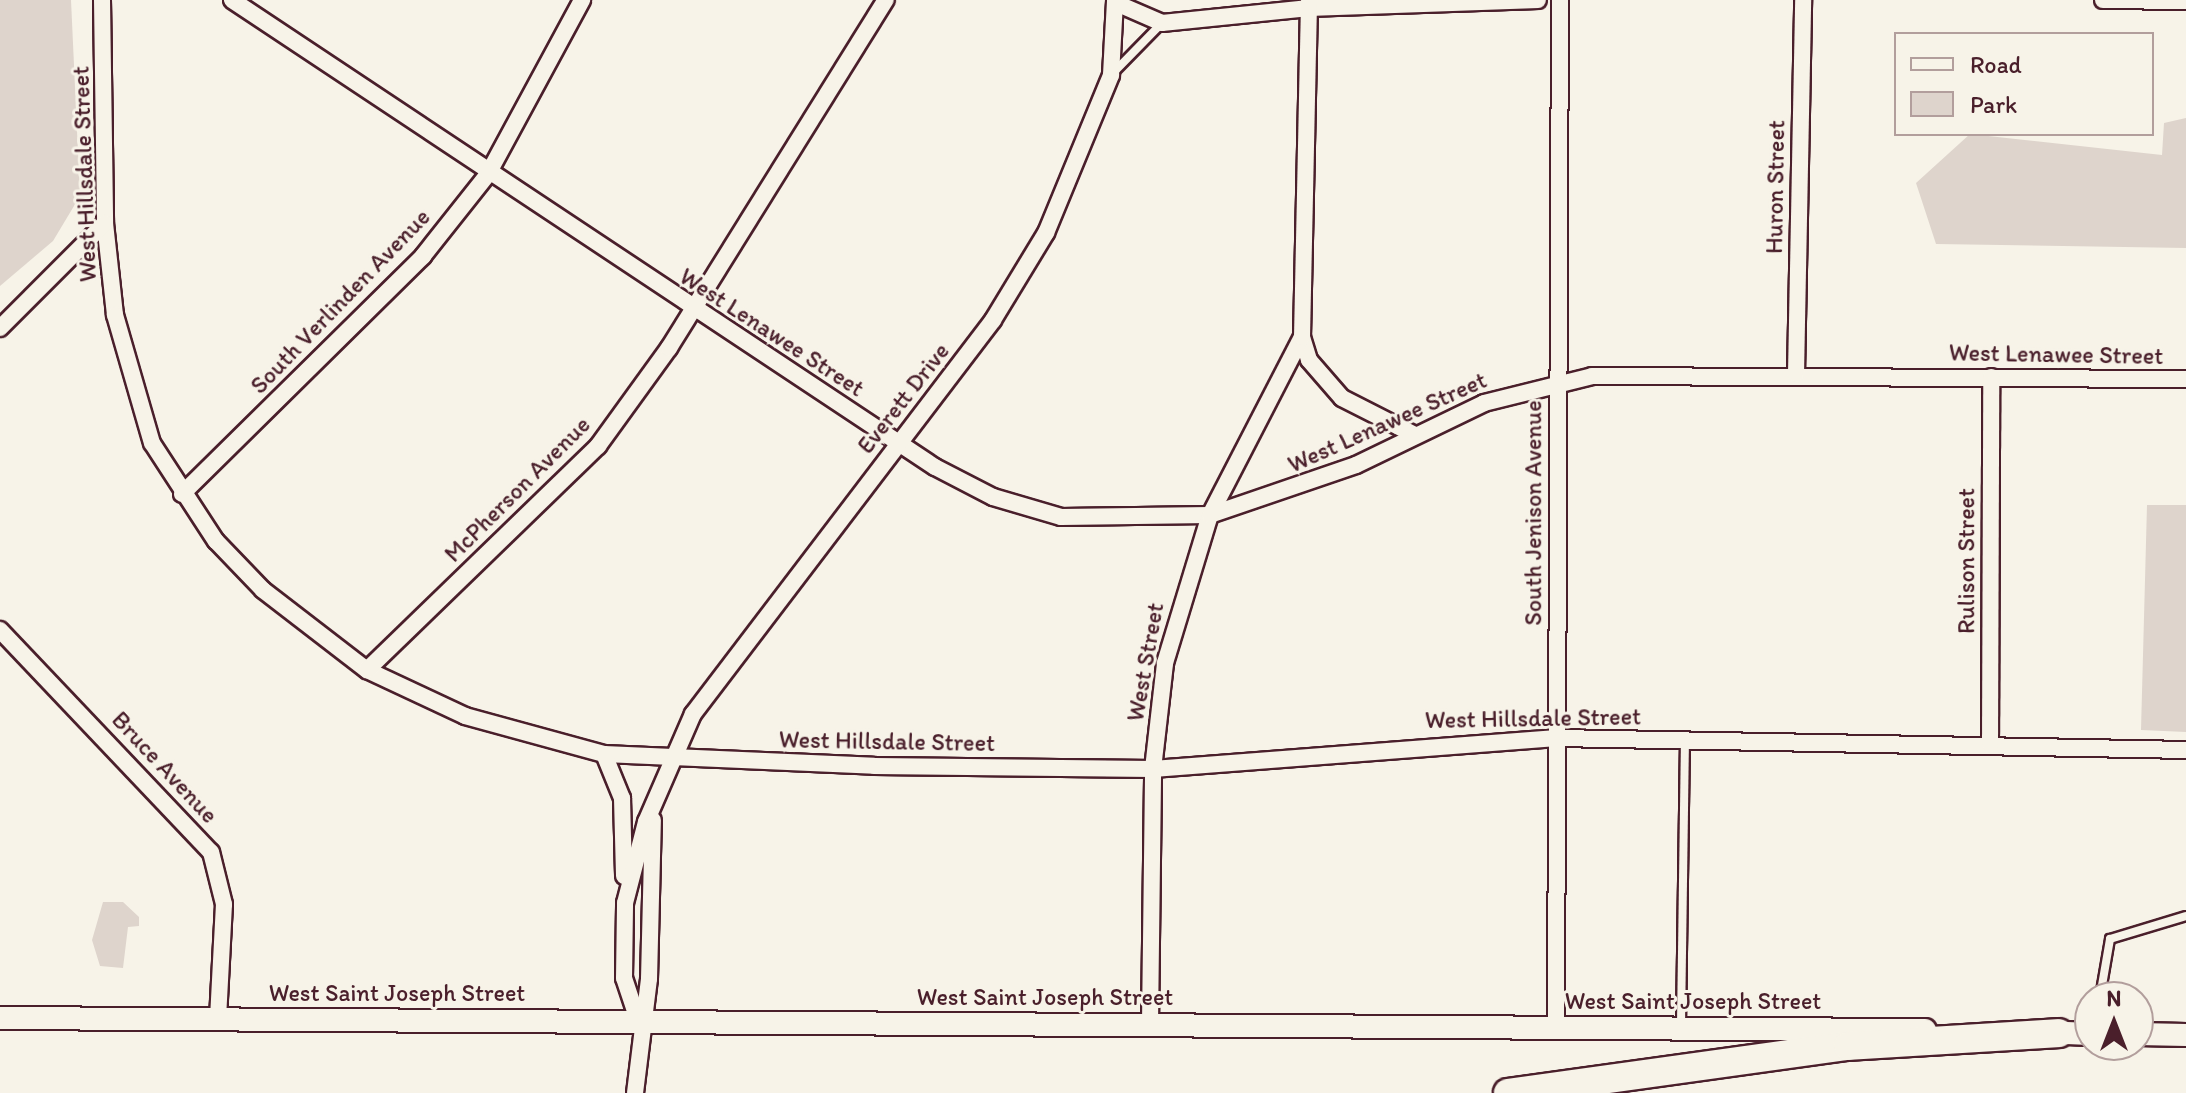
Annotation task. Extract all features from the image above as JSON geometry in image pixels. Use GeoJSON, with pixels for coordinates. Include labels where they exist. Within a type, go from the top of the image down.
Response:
{"type":"FeatureCollection","features":[{"type":"Feature","properties":{"kind":"highway"},"geometry":{"type":"LineString","coordinates":[[1508,1093],[1848,1046],[2059,1033]]}},
{"type":"Feature","properties":{"kind":"main road","name":"West Saint Joseph Street"},"geometry":{"type":"LineString","coordinates":[[0,1018],[1556,1027],[1681,1024],[2074,1033]]}},
{"type":"Feature","properties":{"kind":"main road"},"geometry":{"type":"LineString","coordinates":[[2154,1034],[2186,1035]]}},
{"type":"Feature","properties":{"kind":"street","name":"West Hillsdale Street"},"geometry":{"type":"LineString","coordinates":[[102,0],[105,223],[115,315],[137,406],[182,494],[263,590],[367,670],[465,716],[604,754],[671,760],[1153,769],[1557,738],[2186,750]]}},
{"type":"Feature","properties":{"kind":"street","name":"West Lenawee Street"},"geometry":{"type":"LineString","coordinates":[[232,0],[488,174],[899,442],[993,497],[1061,517],[1210,515],[1316,481],[1484,403],[1556,384],[1636,372],[2186,379]]}},
{"type":"Feature","properties":{"kind":"street","name":"South Verlinden Avenue"},"geometry":{"type":"LineString","coordinates":[[182,494],[423,256],[488,174],[582,0]]}},
{"type":"Feature","properties":{"kind":"street","name":"McPherson Avenue"},"geometry":{"type":"LineString","coordinates":[[367,670],[598,446],[692,309],[886,0]]}},
{"type":"Feature","properties":{"kind":"street"},"geometry":{"type":"LineString","coordinates":[[1116,2],[1162,23],[1309,4],[1538,0]]}},
{"type":"Feature","properties":{"kind":"street","name":"South Jenison Avenue"},"geometry":{"type":"LineString","coordinates":[[1556,1027],[1556,384],[1560,0]]}},
{"type":"Feature","properties":{"kind":"street","name":"Huron Street"},"geometry":{"type":"LineString","coordinates":[[1796,374],[1803,0]]}},
{"type":"Feature","properties":{"kind":"street"},"geometry":{"type":"LineString","coordinates":[[2103,0],[2186,1]]}},
{"type":"Feature","properties":{"kind":"street","name":"Everett Drive"},"geometry":{"type":"LineString","coordinates":[[638,1020],[624,978],[625,903],[657,794],[671,760],[714,680],[993,320],[1046,233],[1111,75],[1116,2]]}},
{"type":"Feature","properties":{"kind":"street","name":"West Street"},"geometry":{"type":"LineString","coordinates":[[1309,4],[1302,337],[1309,360],[1342,398],[1415,435]]}},
{"type":"Feature","properties":{"kind":"street"},"geometry":{"type":"LineString","coordinates":[[0,328],[105,223]]}},
{"type":"Feature","properties":{"kind":"street","name":"West Street"},"geometry":{"type":"LineString","coordinates":[[1150,1024],[1153,769],[1172,632],[1210,515],[1302,337]]}},
{"type":"Feature","properties":{"kind":"street","name":"Rulison Street"},"geometry":{"type":"LineString","coordinates":[[1990,744],[1991,377]]}},
{"type":"Feature","properties":{"kind":"street","name":"Bruce Avenue"},"geometry":{"type":"LineString","coordinates":[[0,630],[211,852],[224,904],[218,1018]]}},
{"type":"Feature","properties":{"kind":"street"},"geometry":{"type":"LineString","coordinates":[[604,754],[622,798],[625,903]]}},
{"type":"Feature","properties":{"kind":"street","name":"Everett Drive"},"geometry":{"type":"LineString","coordinates":[[635,1092],[638,1020],[649,979],[657,794]]}},
{"type":"Feature","properties":{"kind":"lane"},"geometry":{"type":"LineString","coordinates":[[1111,75],[1162,23]]}},
{"type":"Feature","properties":{"kind":"lane"},"geometry":{"type":"LineString","coordinates":[[1681,1024],[1685,740]]}},
{"type":"Feature","properties":{"kind":"lane"},"geometry":{"type":"LineString","coordinates":[[2103,981],[2110,939],[2186,916]]}},
{"type":"Feature","properties":{"kind":"green space"},"geometry":{"type":"Polygon","coordinates":[[[0,0],[71,0],[80,196],[53,241],[0,286],[0,0]]]}},
{"type":"Feature","properties":{"kind":"green space"},"geometry":{"type":"Polygon","coordinates":[[[2186,118],[2186,248],[1936,244],[1916,183],[1968,136],[2162,155],[2164,123],[2186,118]]]}},
{"type":"Feature","properties":{"kind":"green space"},"geometry":{"type":"Polygon","coordinates":[[[2147,505],[2186,505],[2186,732],[2141,730],[2147,505]]]}},
{"type":"Feature","properties":{"kind":"green space"},"geometry":{"type":"Polygon","coordinates":[[[103,902],[123,902],[139,917],[139,926],[128,927],[123,968],[100,966],[92,940],[103,902]]]}}]}
